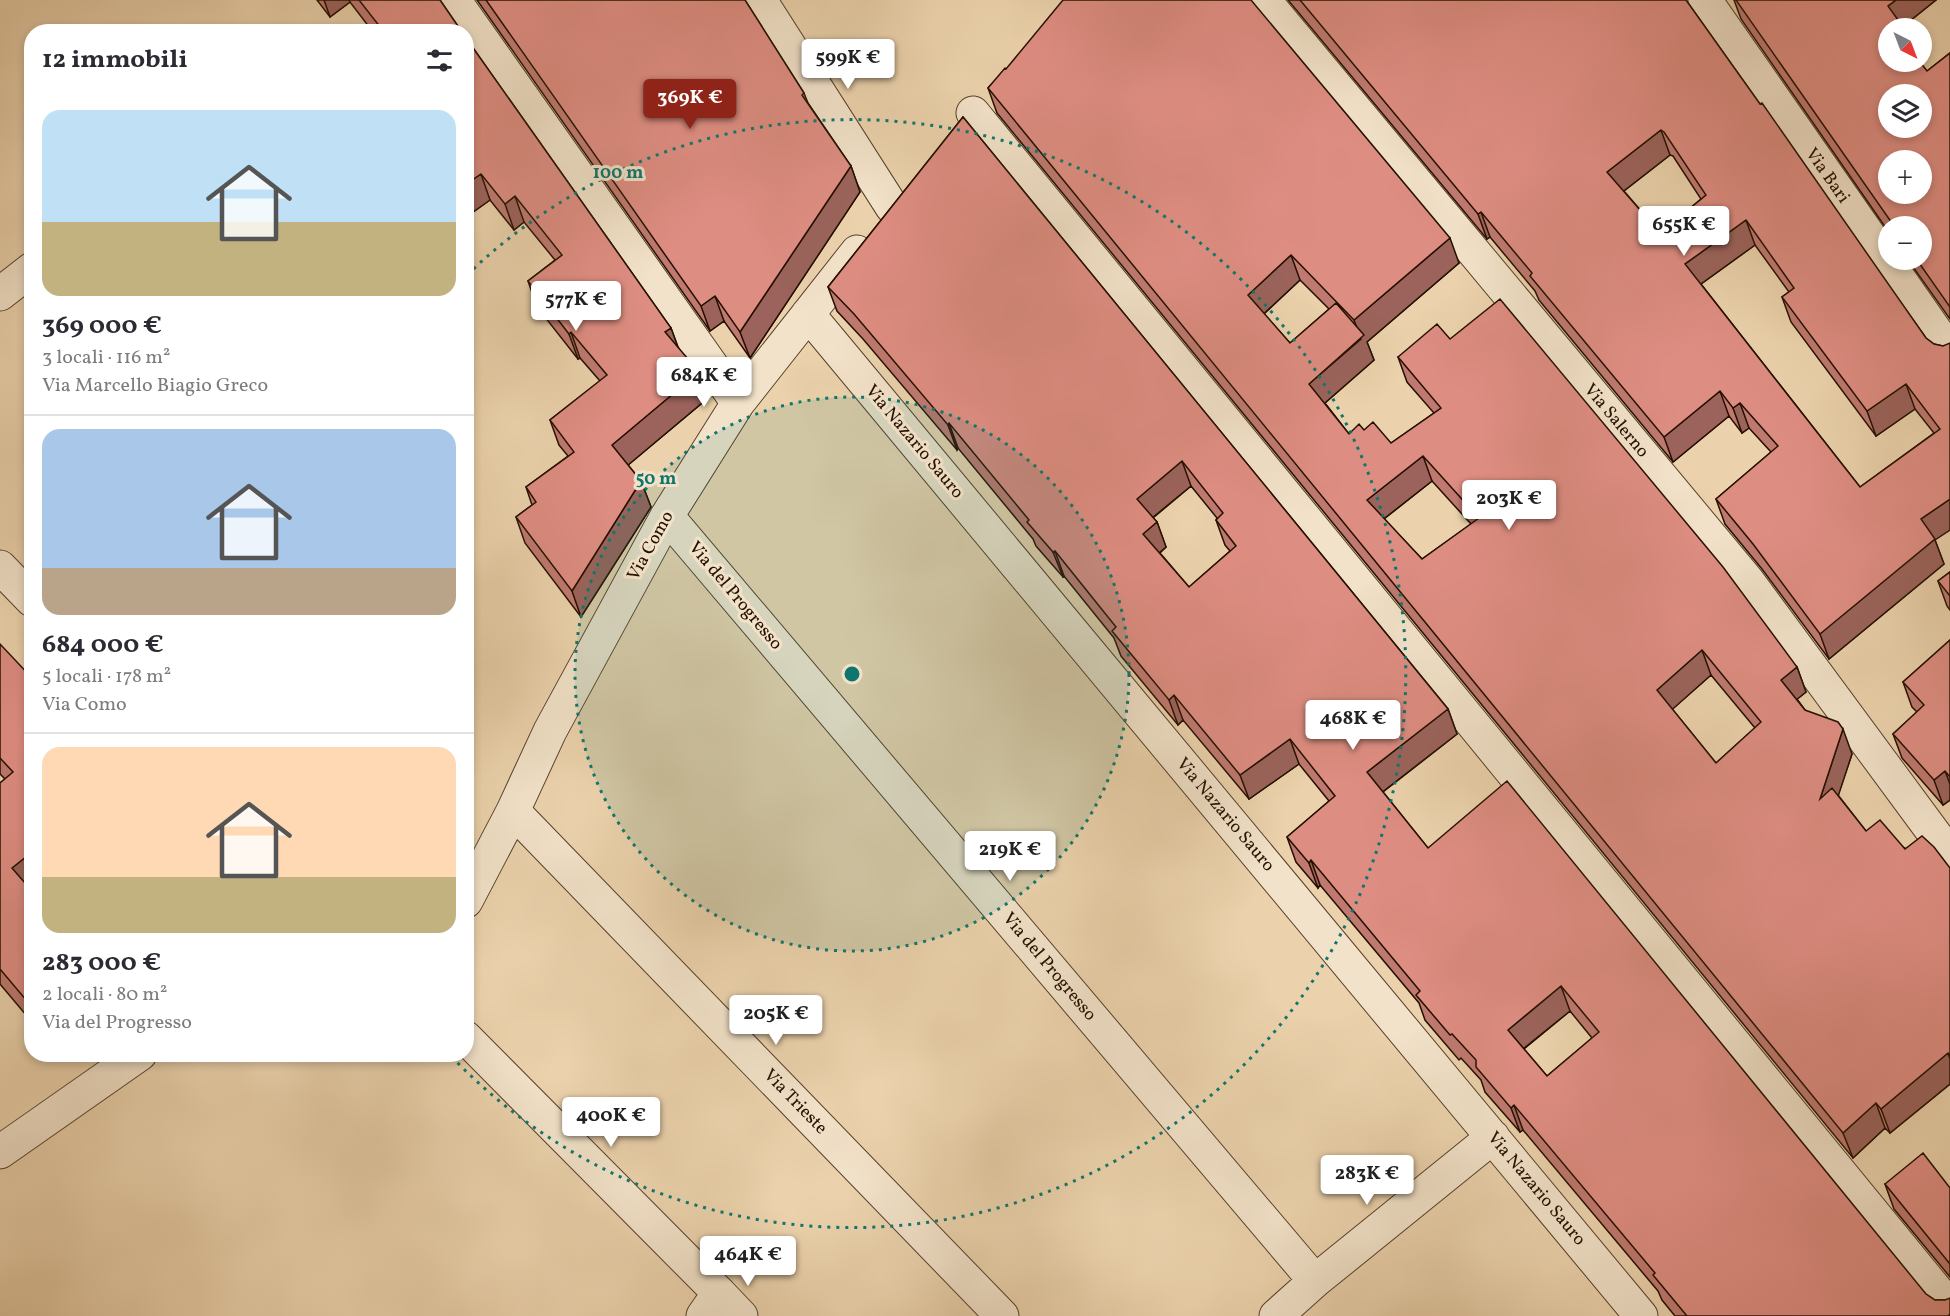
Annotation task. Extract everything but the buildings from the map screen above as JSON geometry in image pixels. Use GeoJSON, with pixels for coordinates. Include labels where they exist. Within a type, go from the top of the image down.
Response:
{"type":"FeatureCollection","features":[{"type":"Feature","properties":{"kind":"street"},"geometry":{"type":"LineString","coordinates":[[454,0],[471,24]]}},
{"type":"Feature","properties":{"kind":"street"},"geometry":{"type":"LineString","coordinates":[[760,0],[892,207]]}},
{"type":"Feature","properties":{"kind":"street","name":"Via Salerno"},"geometry":{"type":"LineString","coordinates":[[1264,0],[1747,580],[1950,855]]}},
{"type":"Feature","properties":{"kind":"street","name":"Via Bari"},"geometry":{"type":"LineString","coordinates":[[1705,0],[1950,352]]}},
{"type":"Feature","properties":{"kind":"street"},"geometry":{"type":"LineString","coordinates":[[474,28],[738,403]]}},
{"type":"Feature","properties":{"kind":"street"},"geometry":{"type":"LineString","coordinates":[[951,139],[995,87]]}},
{"type":"Feature","properties":{"kind":"street"},"geometry":{"type":"LineString","coordinates":[[973,113],[1950,1307]]}},
{"type":"Feature","properties":{"kind":"street","name":"Via Como"},"geometry":{"type":"LineString","coordinates":[[474,886],[513,811],[550,731],[667,516],[738,403],[914,182]]}},
{"type":"Feature","properties":{"kind":"street"},"geometry":{"type":"LineString","coordinates":[[0,294],[24,276]]}},
{"type":"Feature","properties":{"kind":"street","name":"Via Nazario Sauro"},"geometry":{"type":"LineString","coordinates":[[808,314],[1641,1316]]}},
{"type":"Feature","properties":{"kind":"street","name":"Via del Progresso"},"geometry":{"type":"LineString","coordinates":[[667,516],[1315,1281]]}},
{"type":"Feature","properties":{"kind":"street"},"geometry":{"type":"LineString","coordinates":[[0,567],[24,588]]}},
{"type":"Feature","properties":{"kind":"street","name":"Via Trieste"},"geometry":{"type":"LineString","coordinates":[[513,811],[1002,1316]]}},
{"type":"Feature","properties":{"kind":"street"},"geometry":{"type":"LineString","coordinates":[[474,1047],[711,1304],[741,1316]]}},
{"type":"Feature","properties":{"kind":"street"},"geometry":{"type":"LineString","coordinates":[[0,1152],[129,1062]]}},
{"type":"Feature","properties":{"kind":"street"},"geometry":{"type":"LineString","coordinates":[[1276,1316],[1315,1281],[1493,1137]]}}]}
